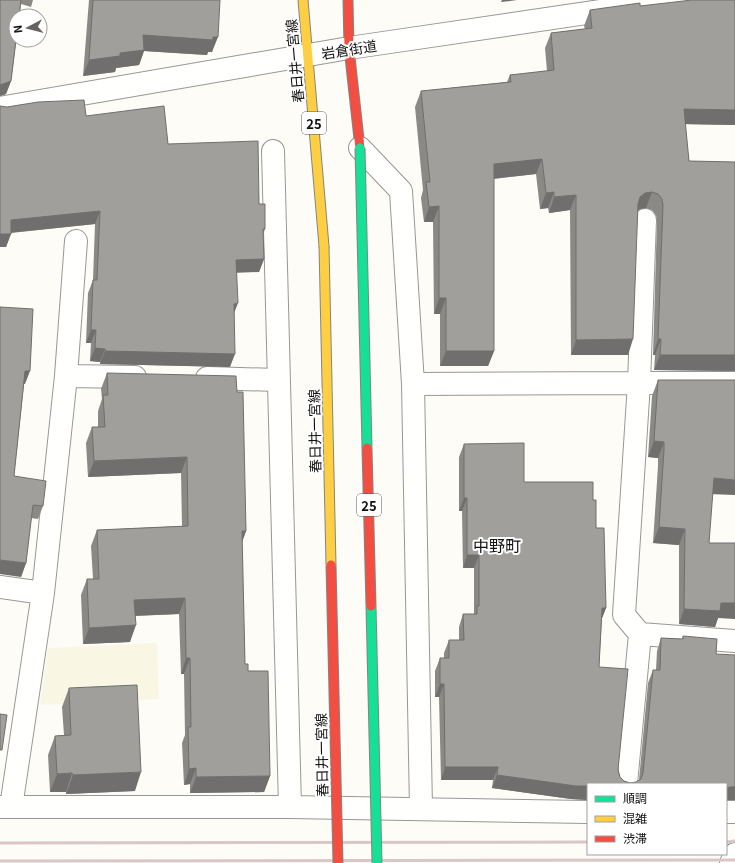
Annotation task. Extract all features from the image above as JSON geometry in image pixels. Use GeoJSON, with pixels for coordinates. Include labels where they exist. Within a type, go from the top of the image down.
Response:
{"type":"FeatureCollection","features":[{"type":"Feature","properties":{"kind":"main road","name":"春日井一宮線"},"geometry":{"type":"LineString","coordinates":[[304,0],[324,246],[338,863]]}},
{"type":"Feature","properties":{"kind":"main road","name":"25"},"geometry":{"type":"LineString","coordinates":[[348,0],[349,48],[360,148],[377,863]]}},
{"type":"Feature","properties":{"kind":"street","name":"岩倉街道"},"geometry":{"type":"LineString","coordinates":[[0,108],[349,48],[675,0]]}},
{"type":"Feature","properties":{"kind":"street"},"geometry":{"type":"LineString","coordinates":[[360,148],[401,191],[413,384],[421,809]]}},
{"type":"Feature","properties":{"kind":"street"},"geometry":{"type":"LineString","coordinates":[[273,151],[290,807]]}},
{"type":"Feature","properties":{"kind":"street"},"geometry":{"type":"LineString","coordinates":[[626,783],[640,634],[624,615],[639,383],[645,220]]}},
{"type":"Feature","properties":{"kind":"street"},"geometry":{"type":"LineString","coordinates":[[76,241],[66,376],[43,594],[6,807],[290,807],[587,812]]}},
{"type":"Feature","properties":{"kind":"street"},"geometry":{"type":"LineString","coordinates":[[66,376],[152,377]]}},
{"type":"Feature","properties":{"kind":"street"},"geometry":{"type":"LineString","coordinates":[[183,378],[278,380]]}},
{"type":"Feature","properties":{"kind":"street"},"geometry":{"type":"LineString","coordinates":[[413,384],[735,383]]}},
{"type":"Feature","properties":{"kind":"street"},"geometry":{"type":"LineString","coordinates":[[0,587],[43,594]]}},
{"type":"Feature","properties":{"kind":"street"},"geometry":{"type":"LineString","coordinates":[[640,634],[735,641]]}},
{"type":"Feature","properties":{"kind":"street"},"geometry":{"type":"LineString","coordinates":[[731,863],[735,854]]}},
{"type":"Feature","properties":{"kind":"shaded area"},"geometry":{"type":"Polygon","coordinates":[[[157,643],[159,699],[40,705],[48,648],[157,643]]]}},
{"type":"Feature","properties":{"kind":"building"},"geometry":{"type":"Polygon","coordinates":[[[0,0],[21,0],[20,8],[8,8],[8,48],[15,48],[11,81],[0,85],[0,0]]]}},
{"type":"Feature","properties":{"kind":"building"},"geometry":{"type":"Polygon","coordinates":[[[93,0],[220,0],[218,37],[213,37],[213,40],[143,35],[144,50],[120,53],[120,56],[89,60],[93,0]]]}},
{"type":"Feature","properties":{"kind":"building"},"geometry":{"type":"Polygon","coordinates":[[[692,0],[735,0],[735,110],[684,109],[689,161],[735,162],[735,355],[660,355],[661,339],[658,339],[663,205],[662,199],[658,194],[652,192],[645,193],[640,197],[638,204],[633,339],[576,340],[576,195],[554,197],[554,192],[546,193],[542,159],[494,164],[494,351],[446,351],[446,298],[439,298],[439,206],[429,207],[426,182],[430,182],[421,91],[511,82],[510,75],[554,70],[551,33],[592,28],[590,10],[640,3],[640,6],[692,0]]]}},
{"type":"Feature","properties":{"kind":"building"},"geometry":{"type":"Polygon","coordinates":[[[84,100],[86,116],[164,106],[168,144],[258,141],[259,204],[265,204],[265,229],[263,229],[264,259],[236,260],[238,303],[234,304],[235,354],[105,351],[105,349],[95,348],[96,330],[91,330],[93,280],[97,280],[100,211],[11,220],[11,234],[0,234],[0,106],[7,107],[38,102],[84,100]]]}},
{"type":"Feature","properties":{"kind":"building"},"geometry":{"type":"Polygon","coordinates":[[[0,307],[33,309],[30,371],[25,371],[14,476],[46,481],[43,506],[33,505],[26,563],[0,560],[0,307]]]}},
{"type":"Feature","properties":{"kind":"building"},"geometry":{"type":"Polygon","coordinates":[[[107,373],[236,376],[237,392],[243,392],[246,531],[242,531],[245,664],[248,664],[248,671],[268,671],[270,776],[196,777],[196,768],[189,769],[188,727],[191,727],[190,658],[186,658],[185,598],[134,600],[136,625],[89,628],[87,579],[99,579],[97,530],[188,526],[187,457],[94,461],[92,427],[105,427],[103,395],[108,395],[107,373]]]}},
{"type":"Feature","properties":{"kind":"building"},"geometry":{"type":"Polygon","coordinates":[[[658,380],[735,380],[735,480],[714,478],[709,543],[735,543],[735,603],[721,603],[720,611],[684,609],[685,529],[659,527],[664,442],[654,441],[658,380]]]}},
{"type":"Feature","properties":{"kind":"building"},"geometry":{"type":"Polygon","coordinates":[[[524,443],[524,482],[593,482],[593,500],[596,500],[596,528],[604,528],[606,608],[602,608],[599,667],[628,669],[618,770],[620,777],[624,781],[630,783],[587,783],[587,786],[576,786],[497,775],[498,767],[445,767],[444,684],[440,684],[440,658],[449,658],[449,640],[464,640],[463,614],[477,614],[477,606],[479,606],[479,555],[467,555],[467,498],[464,498],[464,444],[524,443]]]}},
{"type":"Feature","properties":{"kind":"building"},"geometry":{"type":"Polygon","coordinates":[[[683,636],[717,639],[716,654],[735,655],[735,787],[727,788],[727,783],[630,783],[641,779],[643,773],[653,670],[660,670],[661,638],[683,639],[683,636]]]}},
{"type":"Feature","properties":{"kind":"building"},"geometry":{"type":"Polygon","coordinates":[[[137,685],[141,772],[73,775],[72,773],[57,774],[55,736],[71,735],[69,688],[137,685]]]}},
{"type":"Feature","properties":{"kind":"building"},"geometry":{"type":"Polygon","coordinates":[[[0,714],[7,715],[2,750],[0,750],[0,714]]]}},
{"type":"Feature","properties":{"kind":"railway"},"geometry":{"type":"LineString","coordinates":[[727,842],[735,841]]}},
{"type":"Feature","properties":{"kind":"railway"},"geometry":{"type":"LineString","coordinates":[[0,843],[587,842]]}},
{"type":"Feature","properties":{"kind":"railway"},"geometry":{"type":"LineString","coordinates":[[0,861],[735,860]]}},
{"type":"Feature","properties":{"kind":"traffic: slow"},"geometry":{"type":"LineString","coordinates":[[303,0],[324,246]]}},
{"type":"Feature","properties":{"kind":"traffic: slow"},"geometry":{"type":"LineString","coordinates":[[324,246],[331,565]]}},
{"type":"Feature","properties":{"kind":"traffic: jam"},"geometry":{"type":"LineString","coordinates":[[348,0],[349,48],[360,148]]}},
{"type":"Feature","properties":{"kind":"traffic: jam"},"geometry":{"type":"LineString","coordinates":[[367,448],[371,606]]}},
{"type":"Feature","properties":{"kind":"traffic: jam"},"geometry":{"type":"LineString","coordinates":[[331,565],[338,863]]}},
{"type":"Feature","properties":{"kind":"traffic: fast"},"geometry":{"type":"LineString","coordinates":[[360,148],[367,448]]}},
{"type":"Feature","properties":{"kind":"traffic: fast"},"geometry":{"type":"LineString","coordinates":[[371,606],[377,863]]}},
{"type":"Feature","properties":{"kind":"district","name":"中野町"},"geometry":{"type":"Point","coordinates":[497,545]}}]}
